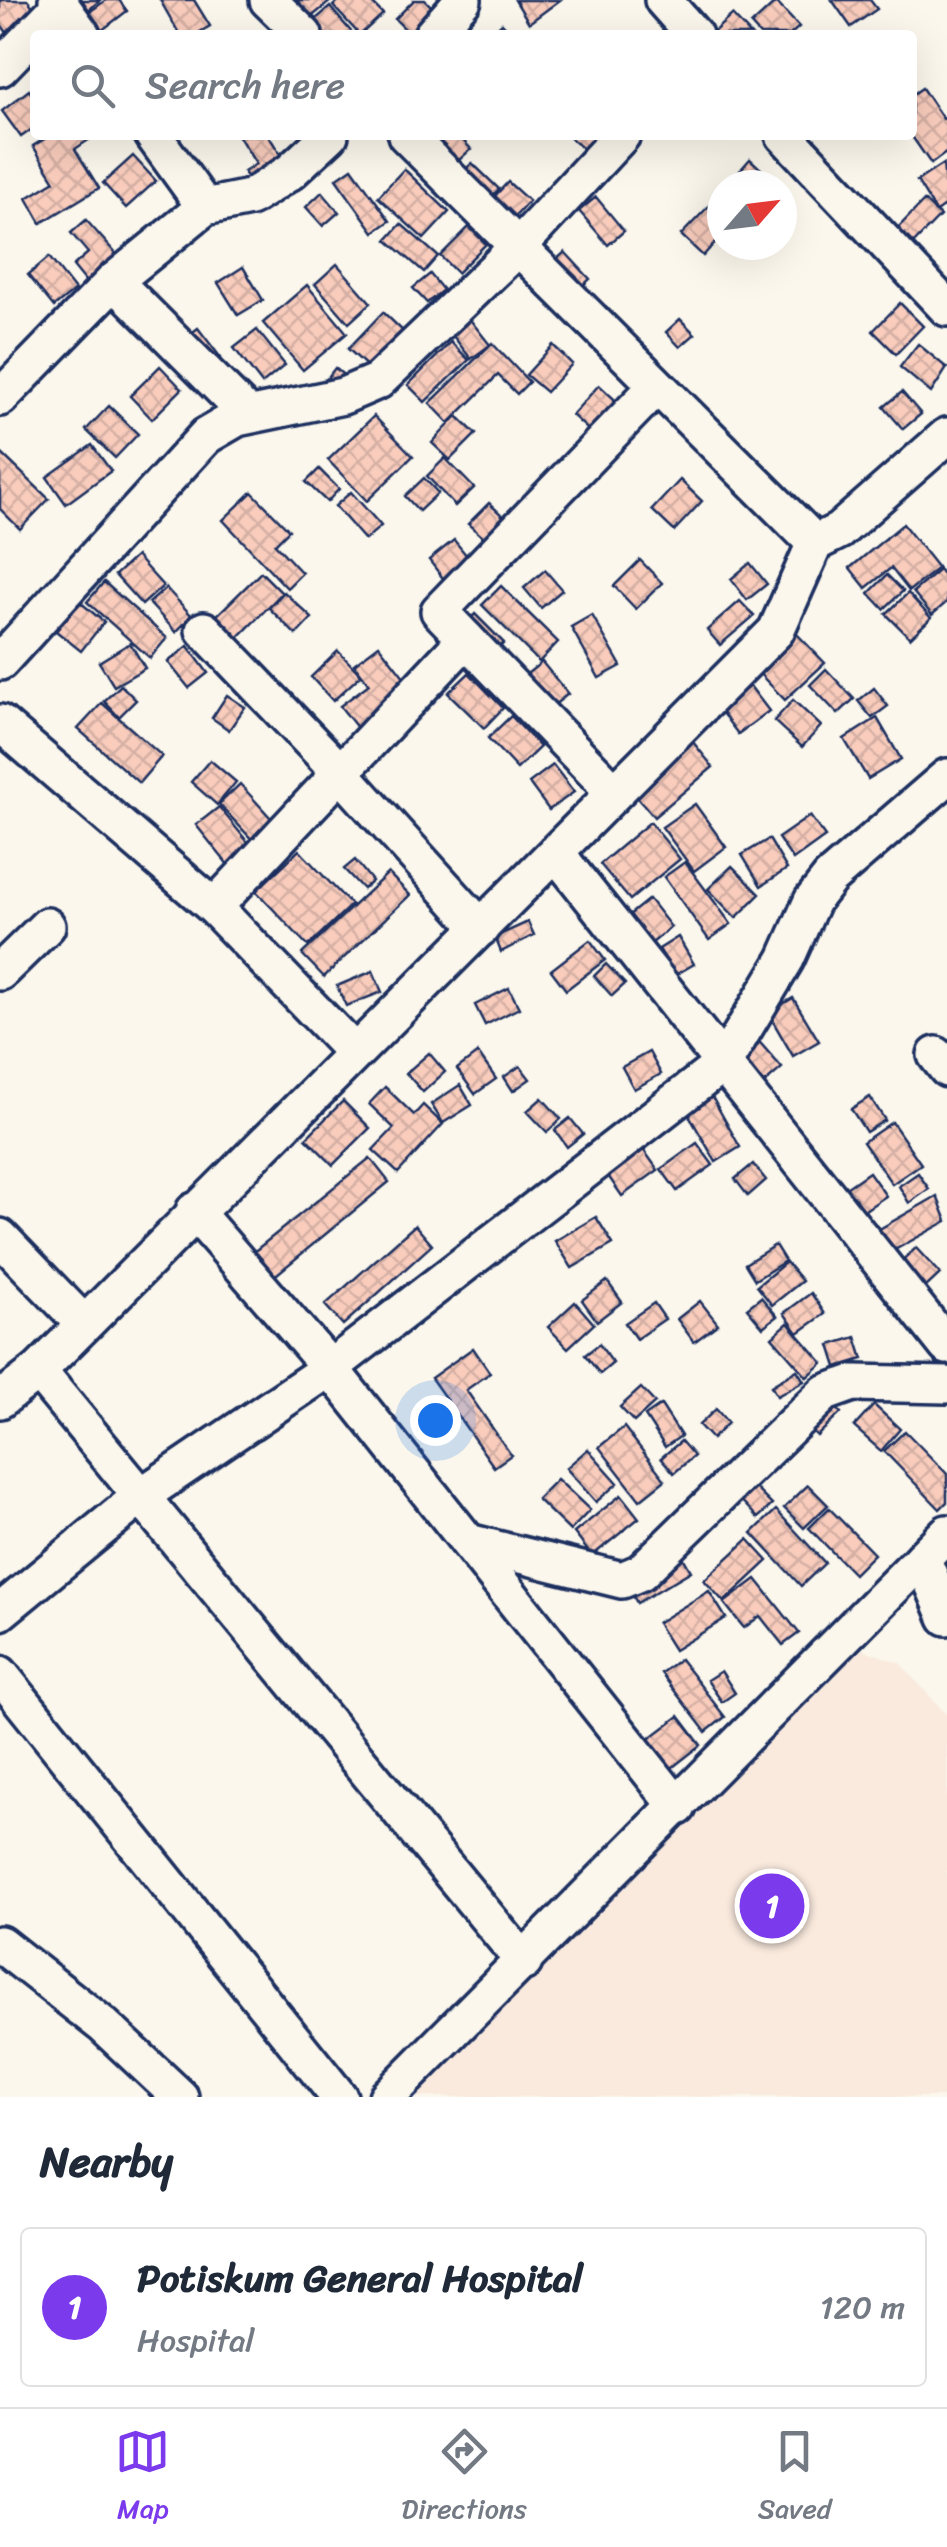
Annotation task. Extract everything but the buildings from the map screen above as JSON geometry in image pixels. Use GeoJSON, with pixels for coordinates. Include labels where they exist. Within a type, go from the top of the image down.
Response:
{"type":"FeatureCollection","features":[{"type":"Feature","properties":{"kind":"street"},"geometry":{"type":"LineString","coordinates":[[268,0],[299,30]]}},
{"type":"Feature","properties":{"kind":"street"},"geometry":{"type":"LineString","coordinates":[[436,30],[463,0]]}},
{"type":"Feature","properties":{"kind":"street"},"geometry":{"type":"LineString","coordinates":[[663,0],[690,30]]}},
{"type":"Feature","properties":{"kind":"street"},"geometry":{"type":"LineString","coordinates":[[34,30],[59,3],[78,30]]}},
{"type":"Feature","properties":{"kind":"street"},"geometry":{"type":"LineString","coordinates":[[0,68],[30,35]]}},
{"type":"Feature","properties":{"kind":"street"},"geometry":{"type":"LineString","coordinates":[[158,140],[205,207]]}},
{"type":"Feature","properties":{"kind":"street"},"geometry":{"type":"LineString","coordinates":[[0,398],[114,281],[205,207],[250,198],[290,172],[325,140]]}},
{"type":"Feature","properties":{"kind":"street"},"geometry":{"type":"LineString","coordinates":[[411,140],[655,388],[815,543]]}},
{"type":"Feature","properties":{"kind":"street"},"geometry":{"type":"LineString","coordinates":[[0,662],[206,436],[248,415],[343,396],[378,381],[518,247],[617,140]]}},
{"type":"Feature","properties":{"kind":"street"},"geometry":{"type":"LineString","coordinates":[[789,140],[947,308]]}},
{"type":"Feature","properties":{"kind":"street"},"geometry":{"type":"LineString","coordinates":[[114,281],[248,415]]}},
{"type":"Feature","properties":{"kind":"street"},"geometry":{"type":"LineString","coordinates":[[614,792],[439,610],[655,388]]}},
{"type":"Feature","properties":{"kind":"street"},"geometry":{"type":"LineString","coordinates":[[0,1400],[38,1371],[776,632],[815,543],[839,530],[947,436]]}},
{"type":"Feature","properties":{"kind":"street"},"geometry":{"type":"LineString","coordinates":[[204,630],[481,928]]}},
{"type":"Feature","properties":{"kind":"street"},"geometry":{"type":"LineString","coordinates":[[214,907],[466,639]]}},
{"type":"Feature","properties":{"kind":"street"},"geometry":{"type":"LineString","coordinates":[[0,722],[214,907],[354,1052]]}},
{"type":"Feature","properties":{"kind":"street"},"geometry":{"type":"LineString","coordinates":[[0,1612],[141,1496],[330,1368],[724,1064],[786,959],[812,901],[830,878],[918,797],[947,777]]}},
{"type":"Feature","properties":{"kind":"street"},"geometry":{"type":"LineString","coordinates":[[556,854],[947,1346]]}},
{"type":"Feature","properties":{"kind":"street"},"geometry":{"type":"LineString","coordinates":[[0,972],[47,926]]}},
{"type":"Feature","properties":{"kind":"street"},"geometry":{"type":"LineString","coordinates":[[194,1211],[330,1368],[678,1806]]}},
{"type":"Feature","properties":{"kind":"street"},"geometry":{"type":"LineString","coordinates":[[0,1237],[84,1324]]}},
{"type":"Feature","properties":{"kind":"street"},"geometry":{"type":"LineString","coordinates":[[38,1371],[524,1962]]}},
{"type":"Feature","properties":{"kind":"street"},"geometry":{"type":"LineString","coordinates":[[468,1542],[622,1580],[641,1572],[825,1393],[853,1383],[947,1385]]}},
{"type":"Feature","properties":{"kind":"street"},"geometry":{"type":"LineString","coordinates":[[387,2097],[947,1533]]}},
{"type":"Feature","properties":{"kind":"street"},"geometry":{"type":"LineString","coordinates":[[922,1558],[947,1617]]}},
{"type":"Feature","properties":{"kind":"street"},"geometry":{"type":"LineString","coordinates":[[0,1674],[339,2097]]}},
{"type":"Feature","properties":{"kind":"street"},"geometry":{"type":"LineString","coordinates":[[0,1944],[103,2025],[180,2097]]}},
{"type":"Feature","properties":{"kind":"shaded area"},"geometry":{"type":"Polygon","coordinates":[[[862,1649],[900,1663],[947,1715],[947,2097],[399,2097],[862,1649]]]}},
{"type":"Feature","properties":{"kind":"place","name":"Potiskum General Hospital"},"geometry":{"type":"Point","coordinates":[772,1906]}}]}
